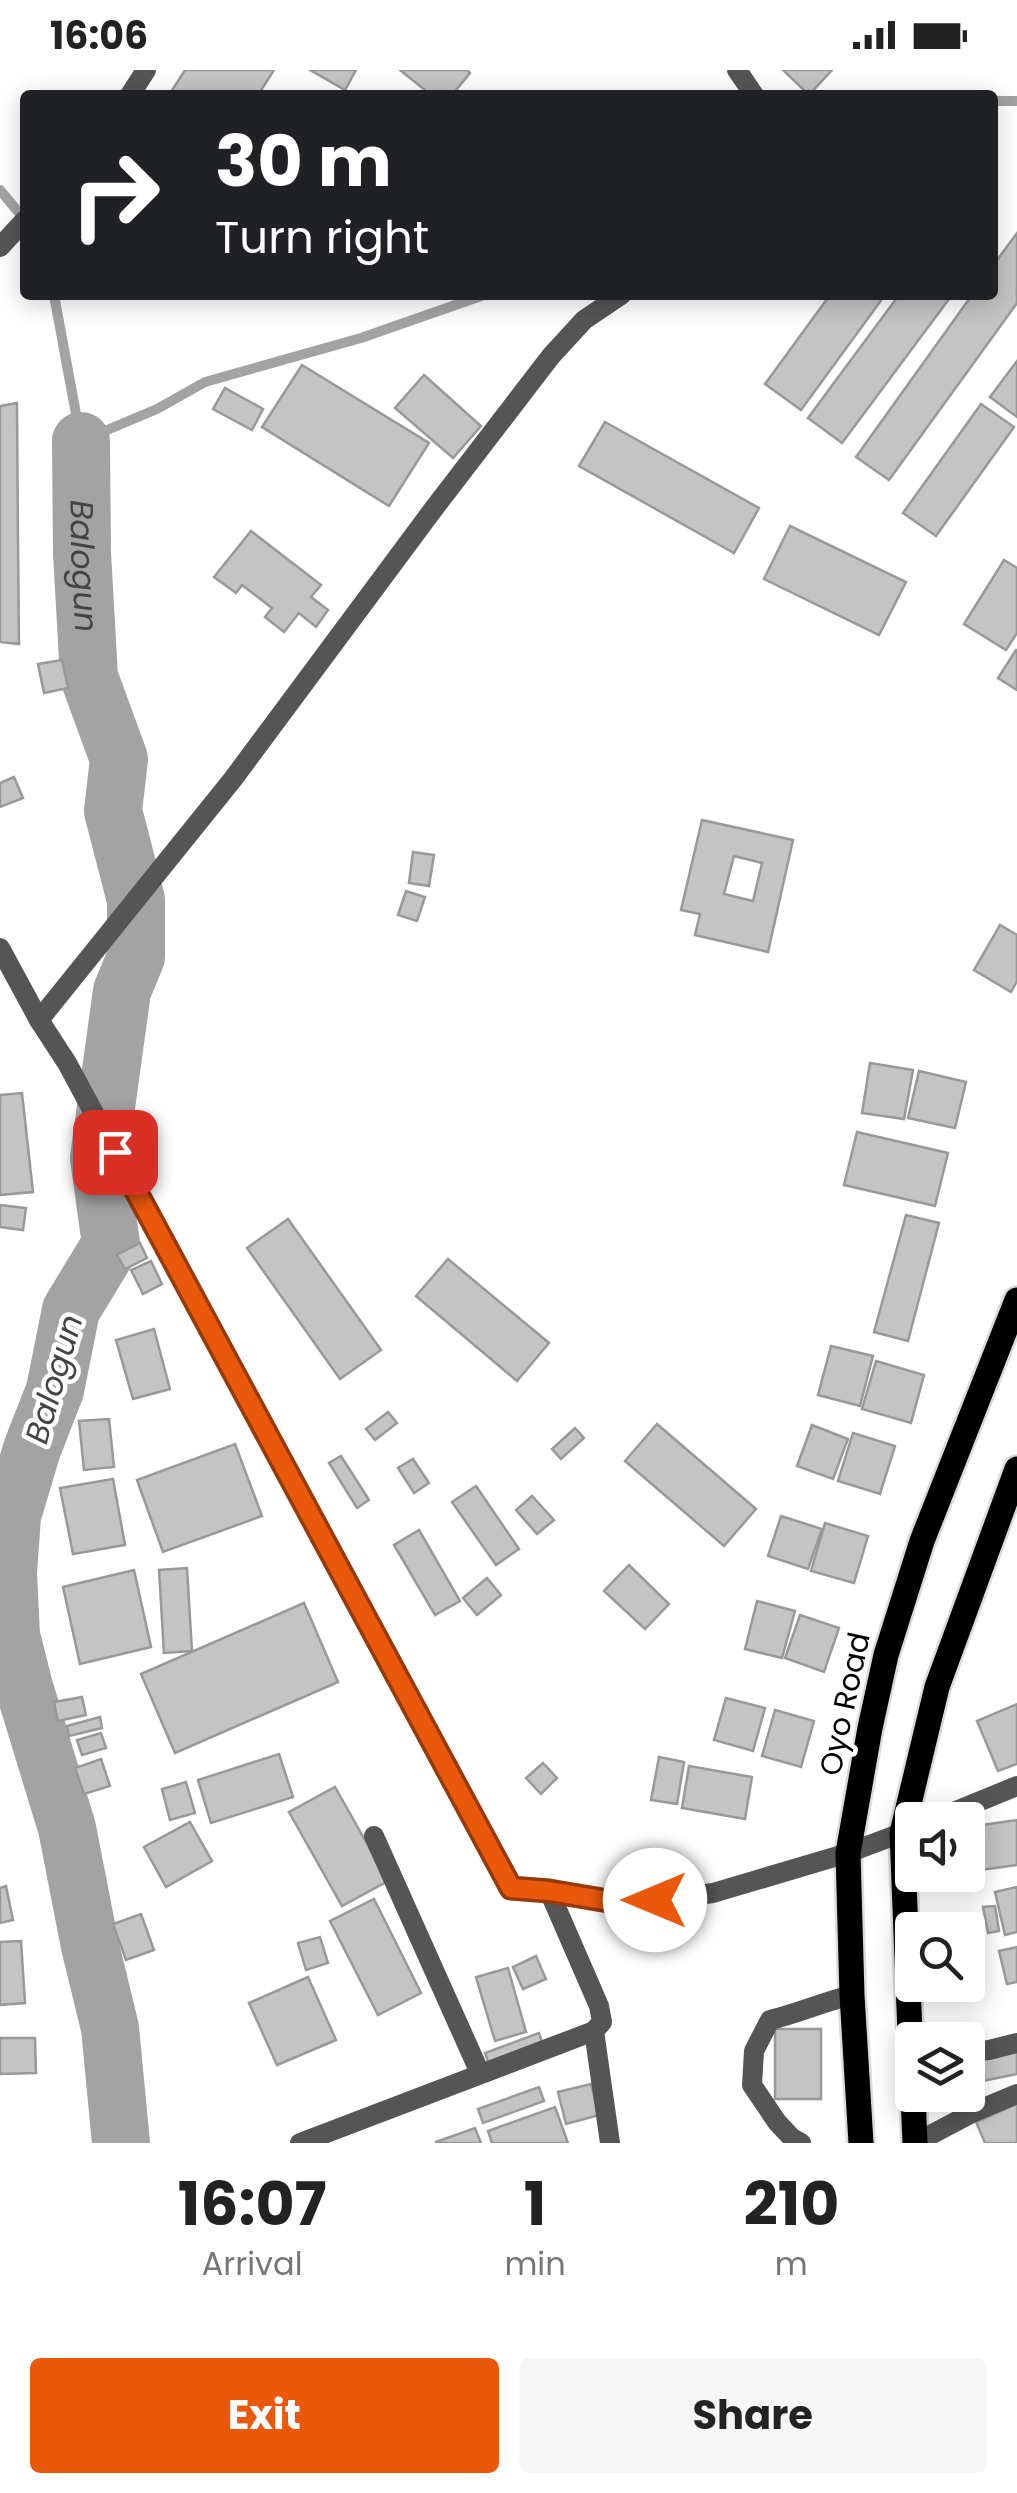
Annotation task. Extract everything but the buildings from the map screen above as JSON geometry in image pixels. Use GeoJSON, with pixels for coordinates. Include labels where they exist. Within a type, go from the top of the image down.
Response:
{"type":"FeatureCollection","features":[{"type":"Feature","properties":{"kind":"main road","name":"Oyo Road"},"geometry":{"type":"LineString","coordinates":[[860,2143],[848,1854],[870,1728],[886,1655],[922,1541],[1017,1300]]}},
{"type":"Feature","properties":{"kind":"main road"},"geometry":{"type":"LineString","coordinates":[[913,1802],[937,1686],[1017,1470]]}},
{"type":"Feature","properties":{"kind":"main road"},"geometry":{"type":"LineString","coordinates":[[908,1892],[911,2022]]}},
{"type":"Feature","properties":{"kind":"main road"},"geometry":{"type":"LineString","coordinates":[[914,2112],[915,2143]]}},
{"type":"Feature","properties":{"kind":"street"},"geometry":{"type":"LineString","coordinates":[[39,1020],[233,779],[551,356],[584,320],[613,300]]}},
{"type":"Feature","properties":{"kind":"street"},"geometry":{"type":"LineString","coordinates":[[0,948],[67,1062],[511,1888],[626,1904],[661,1900],[712,1893],[848,1854],[895,1836]]}},
{"type":"Feature","properties":{"kind":"street"},"geometry":{"type":"LineString","coordinates":[[978,1802],[1017,1786]]}},
{"type":"Feature","properties":{"kind":"street"},"geometry":{"type":"LineString","coordinates":[[374,1836],[480,2073]]}},
{"type":"Feature","properties":{"kind":"street"},"geometry":{"type":"LineString","coordinates":[[300,2143],[594,2030],[602,2022],[599,2006],[549,1891]]}},
{"type":"Feature","properties":{"kind":"street"},"geometry":{"type":"LineString","coordinates":[[801,2143],[777,2122],[752,2085],[754,2051],[770,2020],[852,1995]]}},
{"type":"Feature","properties":{"kind":"street"},"geometry":{"type":"LineString","coordinates":[[594,2030],[610,2143]]}},
{"type":"Feature","properties":{"kind":"street"},"geometry":{"type":"LineString","coordinates":[[985,2049],[1017,2043]]}},
{"type":"Feature","properties":{"kind":"street"},"geometry":{"type":"LineString","coordinates":[[915,2143],[1017,2094]]}},
{"type":"Feature","properties":{"kind":"waterway"},"geometry":{"type":"LineString","coordinates":[[998,101],[1017,101]]}},
{"type":"Feature","properties":{"kind":"waterway"},"geometry":{"type":"LineString","coordinates":[[0,190],[20,214]]}},
{"type":"Feature","properties":{"kind":"waterway"},"geometry":{"type":"LineString","coordinates":[[55,300],[81,441],[157,409],[205,382],[361,338],[470,300]]}},
{"type":"Feature","properties":{"kind":"waterway","name":"Balogun"},"geometry":{"type":"LineString","coordinates":[[81,441],[89,677],[119,759],[113,811],[136,900],[136,957],[122,991],[99,1158],[111,1244],[71,1310],[55,1390],[12,1516],[8,1573],[11,1635],[67,1828],[110,2028],[121,2143]]}},
{"type":"Feature","properties":{"kind":"route"},"geometry":{"type":"LineString","coordinates":[[115,1152],[511,1888],[626,1904],[655,1900]]}}]}
